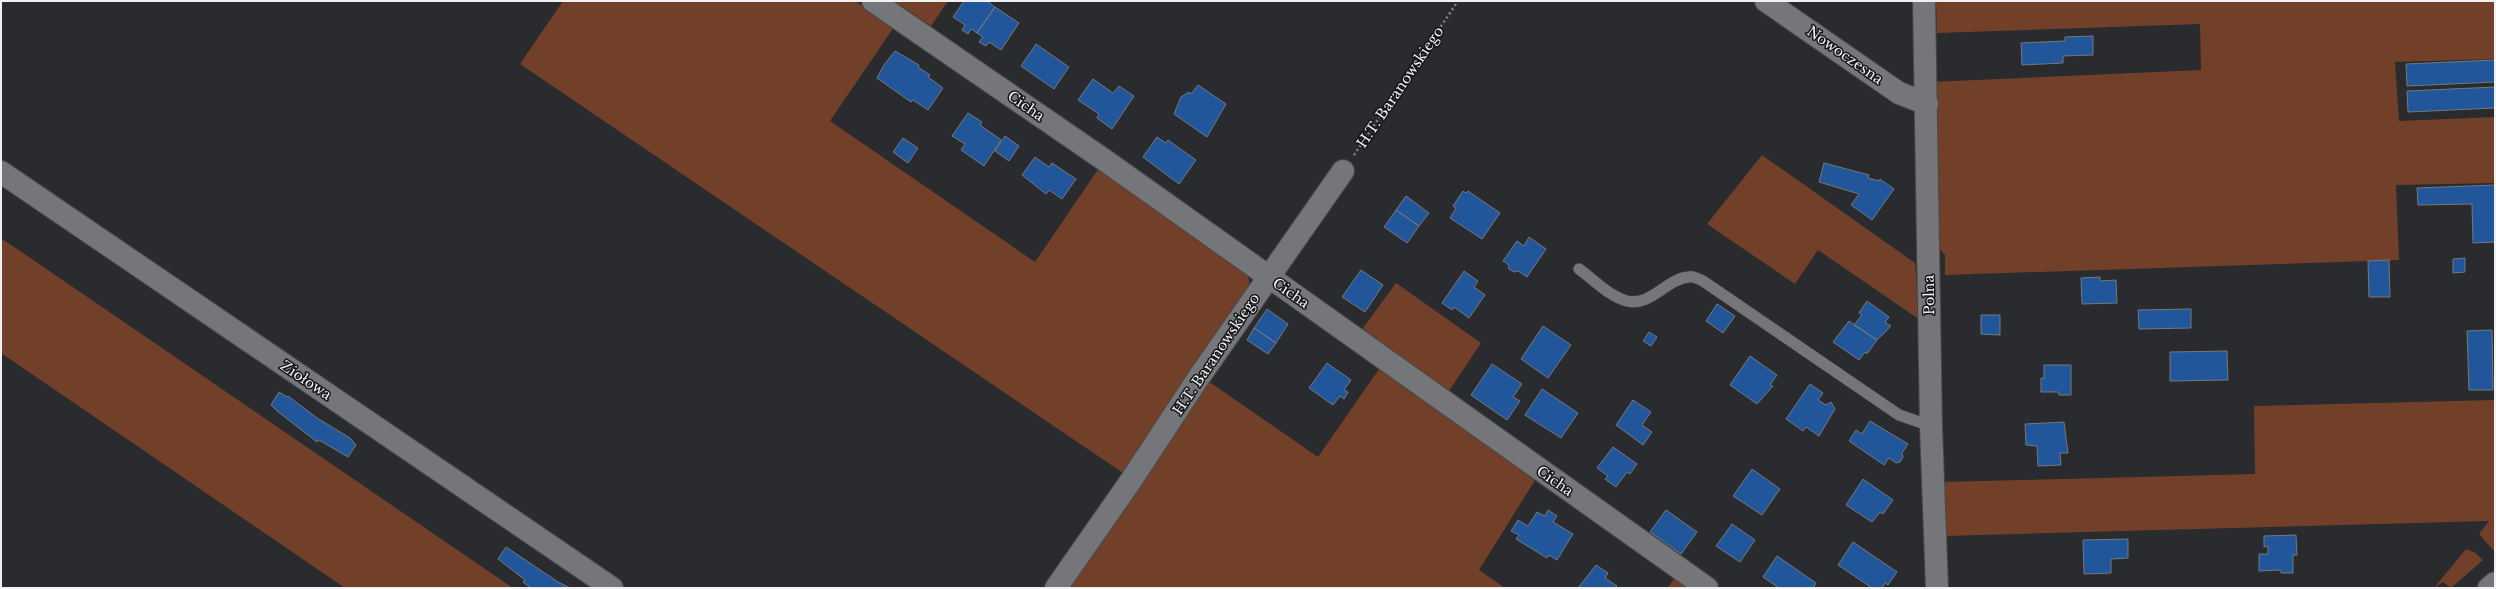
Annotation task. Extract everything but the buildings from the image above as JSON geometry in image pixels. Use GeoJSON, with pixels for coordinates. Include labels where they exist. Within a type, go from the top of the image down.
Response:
{"type":"FeatureCollection","features":[{"type":"Feature","properties":{"kind":"street","name":"Cicha"},"geometry":{"type":"LineString","coordinates":[[873,1],[1269,277],[1707,588]]}},
{"type":"Feature","properties":{"kind":"street","name":"Nowoczesna"},"geometry":{"type":"LineString","coordinates":[[1766,1],[1899,93],[1927,104]]}},
{"type":"Feature","properties":{"kind":"street","name":"Polna"},"geometry":{"type":"LineString","coordinates":[[1924,1],[1927,104],[1931,426],[1937,588]]}},
{"type":"Feature","properties":{"kind":"street","name":"H.T. Baranowskiego"},"geometry":{"type":"LineString","coordinates":[[1056,588],[1343,171]]}},
{"type":"Feature","properties":{"kind":"street","name":"Ziołowa"},"geometry":{"type":"LineString","coordinates":[[1,172],[612,588]]}},
{"type":"Feature","properties":{"kind":"street"},"geometry":{"type":"LineString","coordinates":[[2489,588],[2495,583]]}},
{"type":"Feature","properties":{"kind":"lane"},"geometry":{"type":"LineString","coordinates":[[1578,269],[1621,298],[1634,302],[1655,295],[1680,278],[1690,276],[1704,281],[1899,415],[1931,426]]}},
{"type":"Feature","properties":{"kind":"path","name":"H.T. Baranowskiego"},"geometry":{"type":"LineString","coordinates":[[1343,171],[1458,1]]}},
{"type":"Feature","properties":{"kind":"shaded area"},"geometry":{"type":"Polygon","coordinates":[[[563,1],[855,1],[894,27],[830,121],[1035,262],[1099,168],[1247,270],[1250,286],[1126,475],[520,64],[563,1]]]}},
{"type":"Feature","properties":{"kind":"shaded area"},"geometry":{"type":"Polygon","coordinates":[[[894,1],[948,1],[931,26],[894,1]]]}},
{"type":"Feature","properties":{"kind":"shaded area"},"geometry":{"type":"Polygon","coordinates":[[[1936,1],[2495,1],[2495,59],[2395,62],[2399,121],[2495,117],[2495,183],[2396,185],[2399,260],[1945,275],[1945,255],[1938,247],[1938,134],[1932,133],[1930,82],[2201,70],[2200,24],[1937,33],[1936,1]]]}},
{"type":"Feature","properties":{"kind":"shaded area"},"geometry":{"type":"Polygon","coordinates":[[[1762,155],[1915,263],[1920,320],[1818,250],[1795,284],[1707,224],[1762,155]]]}},
{"type":"Feature","properties":{"kind":"shaded area"},"geometry":{"type":"Polygon","coordinates":[[[1,238],[513,588],[345,588],[1,353],[1,238]]]}},
{"type":"Feature","properties":{"kind":"shaded area"},"geometry":{"type":"Polygon","coordinates":[[[1396,283],[1481,343],[1447,394],[1357,336],[1396,283]]]}},
{"type":"Feature","properties":{"kind":"shaded area"},"geometry":{"type":"Polygon","coordinates":[[[1379,369],[1535,480],[1479,570],[1505,588],[1063,588],[1208,381],[1318,457],[1379,369]]]}},
{"type":"Feature","properties":{"kind":"shaded area"},"geometry":{"type":"Polygon","coordinates":[[[2495,400],[2494,551],[2479,534],[2489,521],[1945,536],[1942,482],[2255,474],[2254,406],[2495,400]]]}},
{"type":"Feature","properties":{"kind":"shaded area"},"geometry":{"type":"Polygon","coordinates":[[[2466,549],[2474,552],[2483,560],[2451,588],[2443,582],[2434,588],[2466,549]]]}},
{"type":"Feature","properties":{"kind":"shaded area"},"geometry":{"type":"Polygon","coordinates":[[[1675,577],[1690,588],[1668,588],[1675,577]]]}}]}
